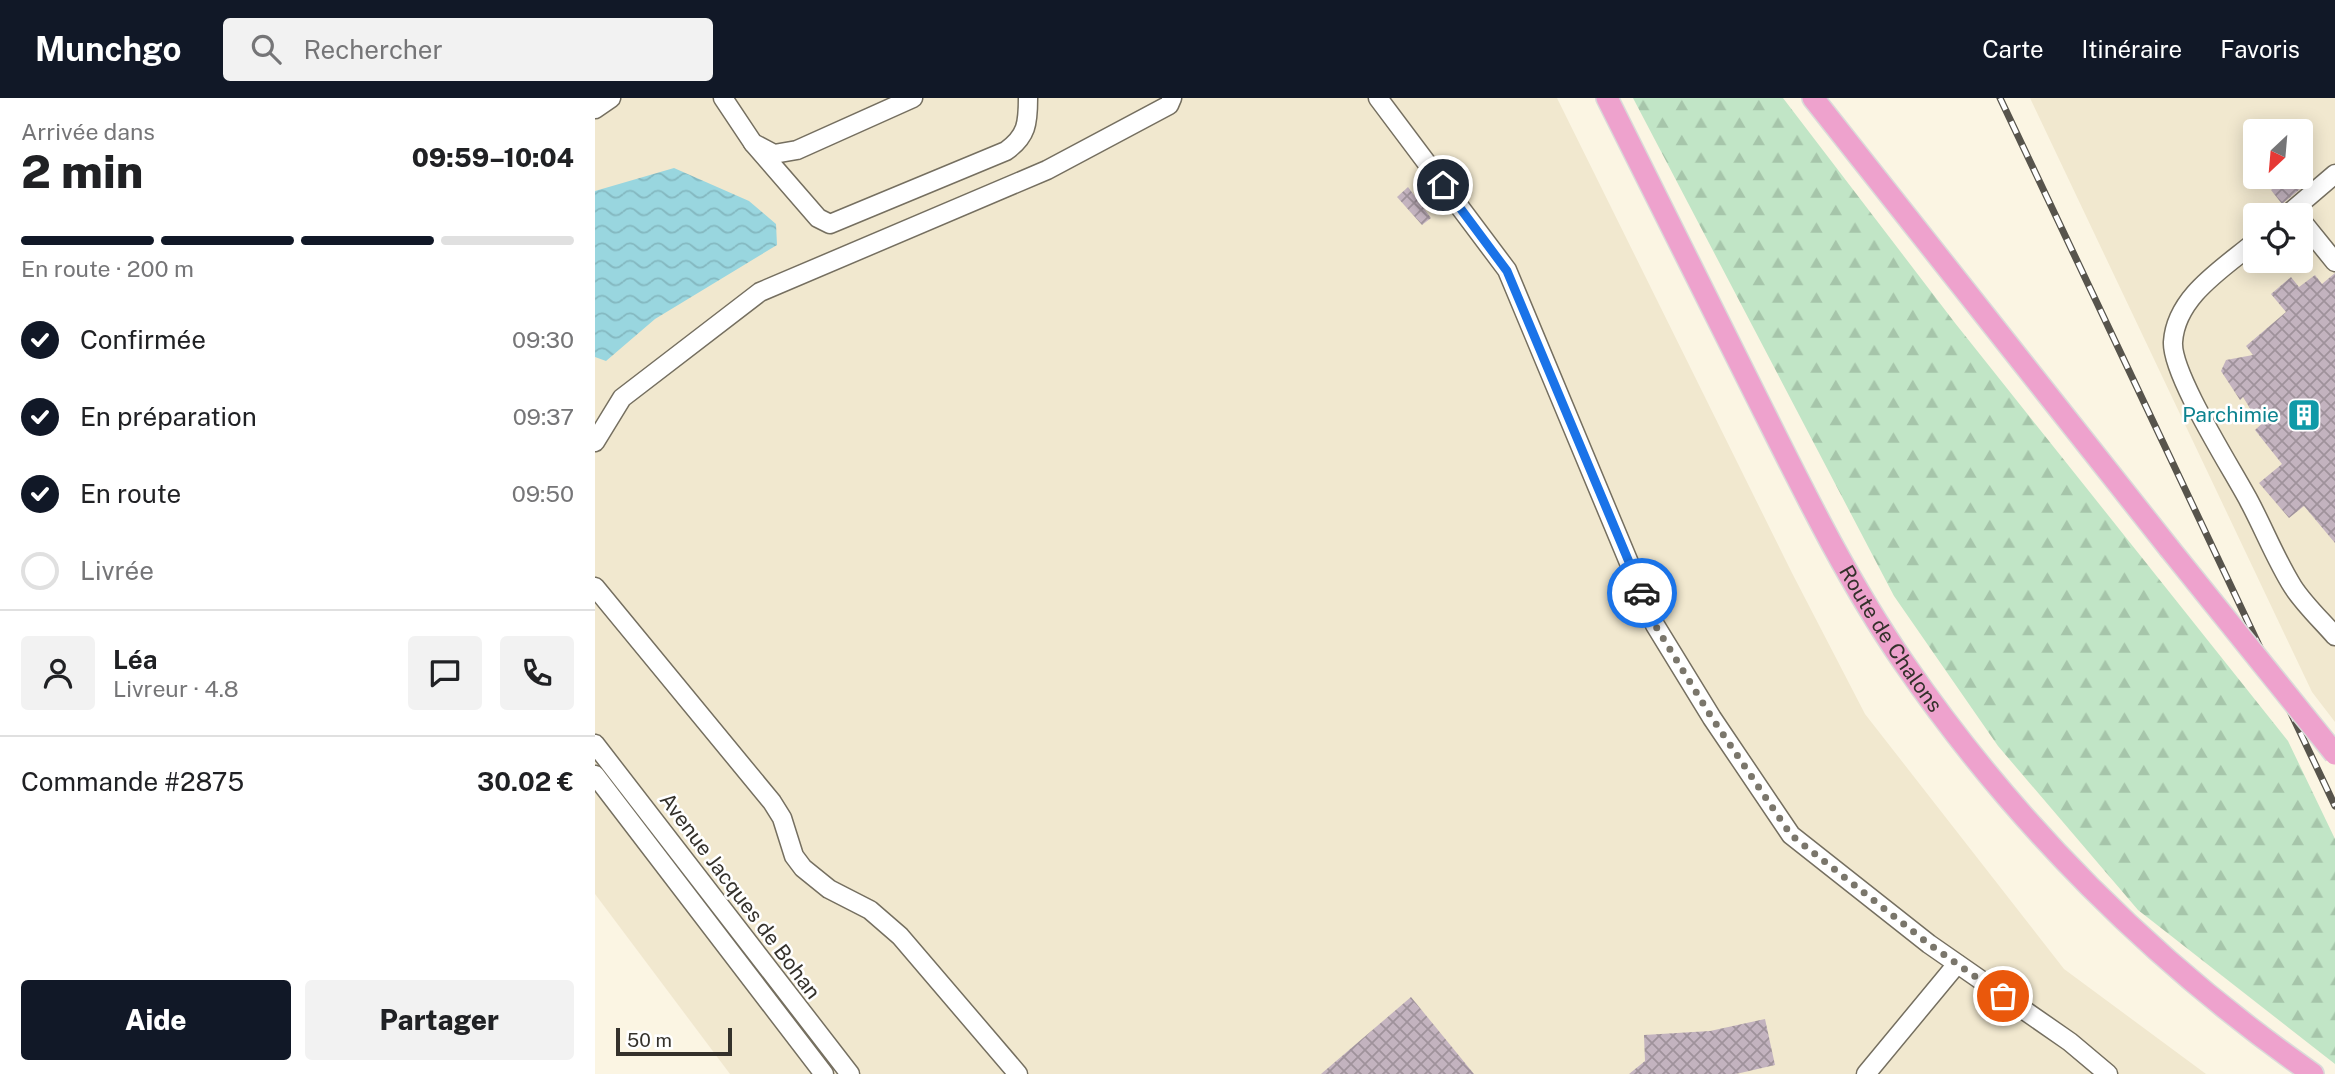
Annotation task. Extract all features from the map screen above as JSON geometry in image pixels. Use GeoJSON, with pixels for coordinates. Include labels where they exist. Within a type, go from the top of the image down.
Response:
{"type":"FeatureCollection","features":[{"type":"Feature","properties":{"kind":"main road","name":"Route de Chalons"},"geometry":{"type":"LineString","coordinates":[[1607,98],[1803,490],[1852,581],[1904,663],[2022,814],[2083,880],[2233,1015],[2313,1074]]}},
{"type":"Feature","properties":{"kind":"main road"},"geometry":{"type":"LineString","coordinates":[[1813,98],[2335,754]]}},
{"type":"Feature","properties":{"kind":"street"},"geometry":{"type":"LineString","coordinates":[[595,109],[611,98]]}},
{"type":"Feature","properties":{"kind":"street"},"geometry":{"type":"LineString","coordinates":[[723,98],[753,143],[818,218],[829,224],[1006,151],[1019,142],[1028,126],[1028,98]]}},
{"type":"Feature","properties":{"kind":"street"},"geometry":{"type":"LineString","coordinates":[[753,143],[774,153],[797,150],[913,98]]}},
{"type":"Feature","properties":{"kind":"street"},"geometry":{"type":"LineString","coordinates":[[595,442],[622,398],[761,292],[1047,170],[1169,105],[1171,98]]}},
{"type":"Feature","properties":{"kind":"street"},"geometry":{"type":"LineString","coordinates":[[1378,98],[1507,271],[1655,625],[1719,729],[1791,835],[1957,964],[2070,1042],[2108,1074]]}},
{"type":"Feature","properties":{"kind":"street"},"geometry":{"type":"LineString","coordinates":[[2307,203],[2335,174]]}},
{"type":"Feature","properties":{"kind":"street"},"geometry":{"type":"LineString","coordinates":[[2313,236],[2335,262]]}},
{"type":"Feature","properties":{"kind":"street"},"geometry":{"type":"LineString","coordinates":[[2243,253],[2196,291],[2181,314],[2173,343],[2178,362],[2204,423],[2249,500],[2293,588],[2335,636]]}},
{"type":"Feature","properties":{"kind":"street"},"geometry":{"type":"LineString","coordinates":[[595,587],[772,802],[782,818],[795,856],[803,868],[829,889],[870,910],[901,936],[1018,1074]]}},
{"type":"Feature","properties":{"kind":"street","name":"Avenue Jacques de Bohan"},"geometry":{"type":"LineString","coordinates":[[595,744],[851,1074]]}},
{"type":"Feature","properties":{"kind":"street","name":"Avenue Jacques de Bohan"},"geometry":{"type":"LineString","coordinates":[[595,775],[824,1074]]}},
{"type":"Feature","properties":{"kind":"street"},"geometry":{"type":"LineString","coordinates":[[1866,1074],[1957,964]]}},
{"type":"Feature","properties":{"kind":"shaded area"},"geometry":{"type":"Polygon","coordinates":[[[595,98],[1557,98],[1792,573],[1865,714],[2064,969],[2206,1074],[730,1074],[595,894],[595,98]]]}},
{"type":"Feature","properties":{"kind":"shaded area"},"geometry":{"type":"Polygon","coordinates":[[[2030,98],[2335,98],[2335,722],[2312,692],[2030,98]]]}},
{"type":"Feature","properties":{"kind":"green space"},"geometry":{"type":"Polygon","coordinates":[[[1633,98],[1783,98],[1955,323],[2288,741],[2335,839],[2335,1064],[2138,910],[1998,746],[1894,596],[1633,98]]]}},
{"type":"Feature","properties":{"kind":"water"},"geometry":{"type":"Polygon","coordinates":[[[674,168],[749,201],[776,224],[777,245],[655,319],[606,361],[595,357],[595,191],[674,168]]]}},
{"type":"Feature","properties":{"kind":"building"},"geometry":{"type":"Polygon","coordinates":[[[1408,187],[1431,218],[1422,225],[1397,197],[1408,187]]]}},
{"type":"Feature","properties":{"kind":"building"},"geometry":{"type":"Polygon","coordinates":[[[2272,189],[2300,189],[2283,203],[2272,189]]]}},
{"type":"Feature","properties":{"kind":"building","name":"Parchimie"},"geometry":{"type":"Polygon","coordinates":[[[2335,273],[2335,543],[2304,506],[2289,518],[2259,483],[2282,464],[2255,430],[2268,418],[2251,410],[2243,397],[2240,400],[2221,371],[2226,360],[2253,355],[2246,346],[2286,312],[2271,294],[2291,277],[2299,287],[2315,275],[2322,284],[2335,273]]]}},
{"type":"Feature","properties":{"kind":"building"},"geometry":{"type":"Polygon","coordinates":[[[1411,997],[1474,1074],[1321,1074],[1411,997]]]}},
{"type":"Feature","properties":{"kind":"building"},"geometry":{"type":"Polygon","coordinates":[[[1765,1019],[1775,1065],[1736,1074],[1629,1074],[1645,1061],[1644,1035],[1710,1031],[1765,1019]]]}},
{"type":"Feature","properties":{"kind":"railway"},"geometry":{"type":"LineString","coordinates":[[2000,98],[2335,806]]}},
{"type":"Feature","properties":{"kind":"way so far"},"geometry":{"type":"LineString","coordinates":[[1642,593],[1655,625],[1712,718],[1791,835],[1929,944],[2003,996]]}},
{"type":"Feature","properties":{"kind":"place","name":"Parchimie"},"geometry":{"type":"Point","coordinates":[2304,415]}},
{"type":"Feature","properties":{"kind":"route"},"geometry":{"type":"LineString","coordinates":[[1443,185],[1507,271],[1642,593]]}}]}
